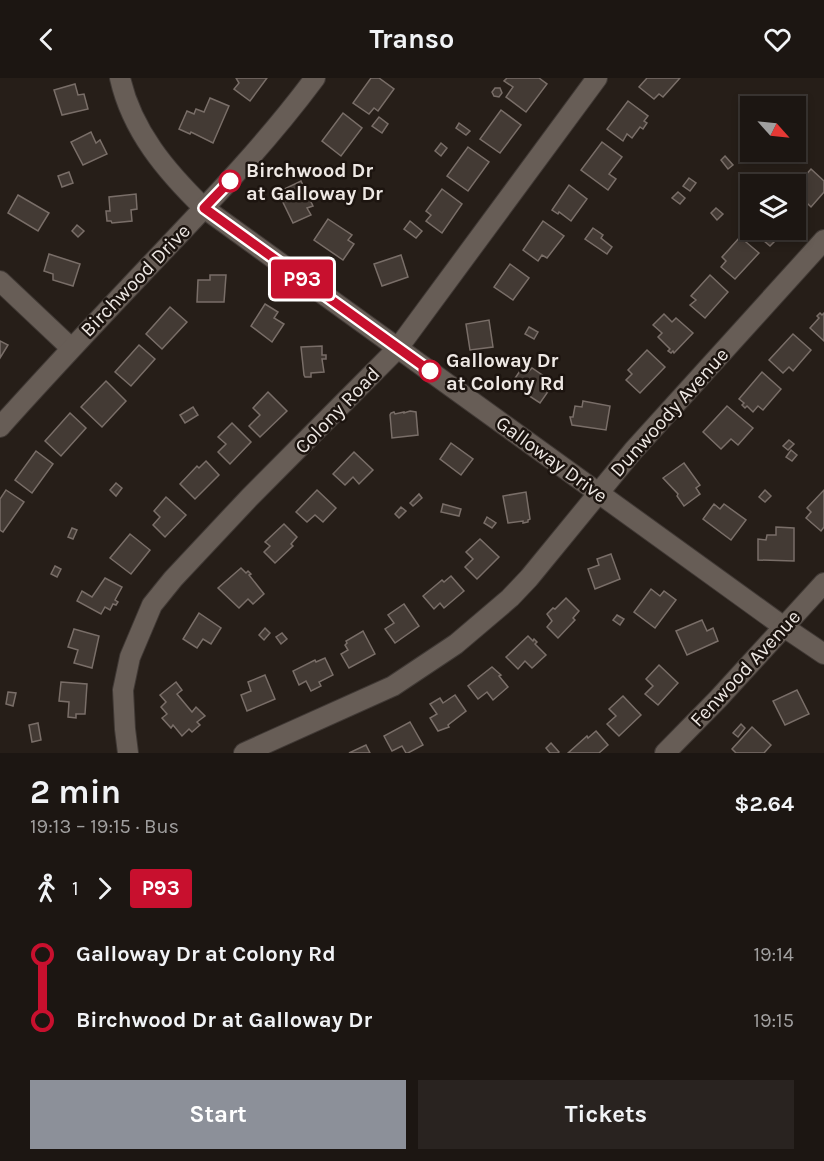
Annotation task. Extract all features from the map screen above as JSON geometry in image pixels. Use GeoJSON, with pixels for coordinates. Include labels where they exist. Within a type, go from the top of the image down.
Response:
{"type":"FeatureCollection","features":[{"type":"Feature","properties":{"kind":"street","name":"Galloway Drive"},"geometry":{"type":"LineString","coordinates":[[120,78],[123,94],[153,152],[178,184],[204,208],[824,654]]}},
{"type":"Feature","properties":{"kind":"street","name":"Birchwood Drive"},"geometry":{"type":"LineString","coordinates":[[0,426],[250,158],[293,108],[315,78]]}},
{"type":"Feature","properties":{"kind":"street","name":"Colony Road"},"geometry":{"type":"LineString","coordinates":[[128,753],[123,690],[130,657],[153,605],[180,571],[240,506],[398,348],[597,78]]}},
{"type":"Feature","properties":{"kind":"street","name":"Dunwoody Avenue"},"geometry":{"type":"LineString","coordinates":[[244,753],[393,686],[456,644],[523,585],[598,493],[824,240]]}},
{"type":"Feature","properties":{"kind":"street"},"geometry":{"type":"LineString","coordinates":[[0,280],[71,348]]}},
{"type":"Feature","properties":{"kind":"street","name":"Fenwood Avenue"},"geometry":{"type":"LineString","coordinates":[[665,753],[824,583]]}},
{"type":"Feature","properties":{"kind":"building"},"geometry":{"type":"Polygon","coordinates":[[[236,78],[267,78],[250,101],[234,89],[239,83],[236,78]]]}},
{"type":"Feature","properties":{"kind":"building"},"geometry":{"type":"Polygon","coordinates":[[[371,78],[379,78],[394,89],[378,111],[374,108],[369,114],[353,103],[371,78]]]}},
{"type":"Feature","properties":{"kind":"building"},"geometry":{"type":"Polygon","coordinates":[[[507,78],[539,78],[547,84],[526,112],[506,97],[513,87],[504,81],[507,78]]]}},
{"type":"Feature","properties":{"kind":"building"},"geometry":{"type":"Polygon","coordinates":[[[647,78],[680,78],[663,97],[659,94],[654,99],[639,87],[647,78]]]}},
{"type":"Feature","properties":{"kind":"building"},"geometry":{"type":"Polygon","coordinates":[[[75,84],[78,95],[84,94],[88,109],[62,115],[54,90],[75,84]]]}},
{"type":"Feature","properties":{"kind":"building"},"geometry":{"type":"Polygon","coordinates":[[[495,88],[500,88],[502,93],[499,97],[494,96],[492,92],[495,88]]]}},
{"type":"Feature","properties":{"kind":"building"},"geometry":{"type":"Polygon","coordinates":[[[210,98],[229,106],[213,143],[179,129],[187,111],[194,114],[196,109],[204,112],[210,98]]]}},
{"type":"Feature","properties":{"kind":"building"},"geometry":{"type":"Polygon","coordinates":[[[628,101],[648,116],[644,121],[647,123],[643,129],[640,127],[632,138],[627,134],[623,141],[607,129],[628,101]]]}},
{"type":"Feature","properties":{"kind":"building"},"geometry":{"type":"Polygon","coordinates":[[[501,110],[521,125],[500,153],[480,139],[501,110]]]}},
{"type":"Feature","properties":{"kind":"building"},"geometry":{"type":"Polygon","coordinates":[[[343,113],[362,128],[341,156],[322,141],[343,113]]]}},
{"type":"Feature","properties":{"kind":"building"},"geometry":{"type":"Polygon","coordinates":[[[379,117],[388,124],[382,133],[372,126],[379,117]]]}},
{"type":"Feature","properties":{"kind":"building"},"geometry":{"type":"Polygon","coordinates":[[[459,123],[470,131],[466,135],[456,128],[459,123]]]}},
{"type":"Feature","properties":{"kind":"building"},"geometry":{"type":"Polygon","coordinates":[[[91,132],[96,143],[100,140],[107,154],[83,165],[71,142],[91,132]]]}},
{"type":"Feature","properties":{"kind":"building"},"geometry":{"type":"Polygon","coordinates":[[[602,142],[622,157],[609,174],[616,179],[608,190],[581,170],[602,142]]]}},
{"type":"Feature","properties":{"kind":"building"},"geometry":{"type":"Polygon","coordinates":[[[441,143],[447,148],[441,156],[435,151],[441,143]]]}},
{"type":"Feature","properties":{"kind":"building"},"geometry":{"type":"Polygon","coordinates":[[[468,147],[489,162],[468,191],[447,176],[468,147]]]}},
{"type":"Feature","properties":{"kind":"building"},"geometry":{"type":"Polygon","coordinates":[[[725,156],[733,165],[728,169],[721,160],[725,156]]]}},
{"type":"Feature","properties":{"kind":"building"},"geometry":{"type":"Polygon","coordinates":[[[811,169],[824,181],[824,192],[811,207],[806,202],[806,175],[811,169]]]}},
{"type":"Feature","properties":{"kind":"building"},"geometry":{"type":"Polygon","coordinates":[[[69,172],[73,183],[62,187],[58,176],[69,172]]]}},
{"type":"Feature","properties":{"kind":"building"},"geometry":{"type":"Polygon","coordinates":[[[689,178],[696,183],[690,191],[683,186],[689,178]]]}},
{"type":"Feature","properties":{"kind":"building"},"geometry":{"type":"Polygon","coordinates":[[[301,181],[313,206],[307,208],[311,215],[293,223],[278,192],[301,181]]]}},
{"type":"Feature","properties":{"kind":"building"},"geometry":{"type":"Polygon","coordinates":[[[569,185],[587,199],[571,221],[552,210],[569,185]]]}},
{"type":"Feature","properties":{"kind":"building"},"geometry":{"type":"Polygon","coordinates":[[[442,189],[462,204],[442,233],[426,221],[431,215],[426,211],[442,189]]]}},
{"type":"Feature","properties":{"kind":"building"},"geometry":{"type":"Polygon","coordinates":[[[678,192],[685,198],[680,204],[672,198],[678,192]]]}},
{"type":"Feature","properties":{"kind":"building"},"geometry":{"type":"Polygon","coordinates":[[[136,194],[137,209],[131,210],[132,221],[112,223],[107,221],[106,211],[110,211],[109,197],[136,194]]]}},
{"type":"Feature","properties":{"kind":"building"},"geometry":{"type":"Polygon","coordinates":[[[18,195],[49,213],[38,231],[8,213],[18,195]]]}},
{"type":"Feature","properties":{"kind":"building"},"geometry":{"type":"Polygon","coordinates":[[[716,208],[723,214],[717,220],[711,213],[716,208]]]}},
{"type":"Feature","properties":{"kind":"building"},"geometry":{"type":"Polygon","coordinates":[[[328,219],[352,235],[348,240],[354,244],[343,260],[314,240],[328,219]]]}},
{"type":"Feature","properties":{"kind":"building"},"geometry":{"type":"Polygon","coordinates":[[[410,221],[422,231],[416,238],[404,229],[410,221]]]}},
{"type":"Feature","properties":{"kind":"building"},"geometry":{"type":"Polygon","coordinates":[[[543,221],[564,236],[547,258],[542,255],[538,261],[523,250],[543,221]]]}},
{"type":"Feature","properties":{"kind":"building"},"geometry":{"type":"Polygon","coordinates":[[[77,225],[84,231],[78,237],[72,231],[77,225]]]}},
{"type":"Feature","properties":{"kind":"building"},"geometry":{"type":"Polygon","coordinates":[[[593,228],[603,235],[601,238],[612,247],[607,254],[585,239],[593,228]]]}},
{"type":"Feature","properties":{"kind":"building"},"geometry":{"type":"Polygon","coordinates":[[[740,237],[740,240],[744,240],[759,253],[735,279],[721,267],[726,261],[722,257],[740,237]]]}},
{"type":"Feature","properties":{"kind":"building"},"geometry":{"type":"Polygon","coordinates":[[[763,240],[776,240],[770,246],[763,240]]]}},
{"type":"Feature","properties":{"kind":"building"},"geometry":{"type":"Polygon","coordinates":[[[49,254],[80,264],[73,286],[53,280],[53,274],[44,271],[49,254]]]}},
{"type":"Feature","properties":{"kind":"building"},"geometry":{"type":"Polygon","coordinates":[[[401,255],[408,277],[382,286],[374,264],[401,255]]]}},
{"type":"Feature","properties":{"kind":"building"},"geometry":{"type":"Polygon","coordinates":[[[510,264],[529,278],[513,300],[494,287],[510,264]]]}},
{"type":"Feature","properties":{"kind":"building"},"geometry":{"type":"Polygon","coordinates":[[[210,275],[226,275],[224,302],[197,302],[198,280],[210,280],[210,275]]]}},
{"type":"Feature","properties":{"kind":"building"},"geometry":{"type":"Polygon","coordinates":[[[710,275],[728,292],[705,318],[690,305],[696,300],[691,296],[710,275]]]}},
{"type":"Feature","properties":{"kind":"building"},"geometry":{"type":"Polygon","coordinates":[[[265,304],[278,312],[274,318],[284,324],[272,342],[251,326],[265,304]]]}},
{"type":"Feature","properties":{"kind":"building"},"geometry":{"type":"Polygon","coordinates":[[[170,307],[187,322],[162,349],[146,334],[170,307]]]}},
{"type":"Feature","properties":{"kind":"building"},"geometry":{"type":"Polygon","coordinates":[[[820,313],[822,315],[824,313],[824,341],[810,328],[819,318],[817,316],[820,313]]]}},
{"type":"Feature","properties":{"kind":"building"},"geometry":{"type":"Polygon","coordinates":[[[664,314],[672,322],[676,318],[693,333],[674,353],[668,351],[670,349],[658,337],[662,333],[653,325],[664,314]]]}},
{"type":"Feature","properties":{"kind":"building"},"geometry":{"type":"Polygon","coordinates":[[[489,320],[493,347],[470,350],[466,324],[489,320]]]}},
{"type":"Feature","properties":{"kind":"building"},"geometry":{"type":"Polygon","coordinates":[[[529,327],[538,332],[534,339],[525,334],[529,327]]]}},
{"type":"Feature","properties":{"kind":"building"},"geometry":{"type":"Polygon","coordinates":[[[793,334],[811,350],[793,371],[789,367],[783,373],[769,360],[793,334]]]}},
{"type":"Feature","properties":{"kind":"building"},"geometry":{"type":"Polygon","coordinates":[[[0,341],[8,345],[0,358],[0,341]]]}},
{"type":"Feature","properties":{"kind":"building"},"geometry":{"type":"Polygon","coordinates":[[[139,345],[155,359],[131,386],[115,372],[139,345]]]}},
{"type":"Feature","properties":{"kind":"building"},"geometry":{"type":"Polygon","coordinates":[[[322,346],[322,355],[326,355],[326,359],[322,359],[324,372],[311,373],[311,377],[305,377],[301,347],[322,346]]]}},
{"type":"Feature","properties":{"kind":"building"},"geometry":{"type":"Polygon","coordinates":[[[647,350],[665,367],[640,393],[626,380],[632,374],[628,370],[647,350]]]}},
{"type":"Feature","properties":{"kind":"building"},"geometry":{"type":"Polygon","coordinates":[[[522,368],[528,372],[532,368],[554,383],[540,403],[511,384],[522,368]]]}},
{"type":"Feature","properties":{"kind":"building"},"geometry":{"type":"Polygon","coordinates":[[[762,372],[781,389],[763,410],[758,406],[753,412],[747,406],[745,408],[742,405],[744,403],[739,399],[762,372]]]}},
{"type":"Feature","properties":{"kind":"building"},"geometry":{"type":"Polygon","coordinates":[[[106,381],[126,401],[102,427],[81,407],[106,381]]]}},
{"type":"Feature","properties":{"kind":"building"},"geometry":{"type":"Polygon","coordinates":[[[268,392],[287,411],[260,437],[249,426],[260,415],[253,408],[268,392]]]}},
{"type":"Feature","properties":{"kind":"building"},"geometry":{"type":"Polygon","coordinates":[[[583,401],[610,406],[606,430],[572,425],[570,417],[573,417],[575,406],[582,407],[583,401]]]}},
{"type":"Feature","properties":{"kind":"building"},"geometry":{"type":"Polygon","coordinates":[[[727,406],[753,428],[738,445],[731,439],[721,449],[703,432],[727,406]]]}},
{"type":"Feature","properties":{"kind":"building"},"geometry":{"type":"Polygon","coordinates":[[[193,407],[198,415],[185,423],[180,415],[193,407]]]}},
{"type":"Feature","properties":{"kind":"building"},"geometry":{"type":"Polygon","coordinates":[[[416,412],[418,435],[392,438],[391,413],[416,412]]]}},
{"type":"Feature","properties":{"kind":"building"},"geometry":{"type":"Polygon","coordinates":[[[70,413],[86,428],[61,456],[45,441],[70,413]]]}},
{"type":"Feature","properties":{"kind":"building"},"geometry":{"type":"Polygon","coordinates":[[[232,423],[251,442],[230,464],[218,452],[226,444],[218,437],[232,423]]]}},
{"type":"Feature","properties":{"kind":"building"},"geometry":{"type":"Polygon","coordinates":[[[789,440],[794,444],[788,450],[783,446],[789,440]]]}},
{"type":"Feature","properties":{"kind":"building"},"geometry":{"type":"Polygon","coordinates":[[[451,443],[473,459],[461,475],[440,459],[451,443]]]}},
{"type":"Feature","properties":{"kind":"building"},"geometry":{"type":"Polygon","coordinates":[[[791,450],[797,455],[792,461],[786,457],[791,450]]]}},
{"type":"Feature","properties":{"kind":"building"},"geometry":{"type":"Polygon","coordinates":[[[36,451],[53,464],[32,493],[15,480],[36,451]]]}},
{"type":"Feature","properties":{"kind":"building"},"geometry":{"type":"Polygon","coordinates":[[[354,452],[373,470],[359,484],[353,477],[345,485],[333,474],[354,452]]]}},
{"type":"Feature","properties":{"kind":"building"},"geometry":{"type":"Polygon","coordinates":[[[206,461],[219,475],[195,499],[180,484],[197,466],[199,468],[206,461]]]}},
{"type":"Feature","properties":{"kind":"building"},"geometry":{"type":"Polygon","coordinates":[[[684,463],[700,485],[696,488],[700,494],[684,506],[678,494],[663,478],[684,463]]]}},
{"type":"Feature","properties":{"kind":"building"},"geometry":{"type":"Polygon","coordinates":[[[116,483],[122,488],[116,496],[110,490],[116,483]]]}},
{"type":"Feature","properties":{"kind":"building"},"geometry":{"type":"Polygon","coordinates":[[[6,490],[24,502],[3,532],[0,530],[0,499],[6,490]]]}},
{"type":"Feature","properties":{"kind":"building"},"geometry":{"type":"Polygon","coordinates":[[[317,490],[336,508],[323,522],[315,515],[307,522],[296,512],[317,490]]]}},
{"type":"Feature","properties":{"kind":"building"},"geometry":{"type":"Polygon","coordinates":[[[765,490],[771,496],[765,502],[759,497],[765,490]]]}},
{"type":"Feature","properties":{"kind":"building"},"geometry":{"type":"Polygon","coordinates":[[[824,490],[824,527],[821,531],[806,518],[811,512],[807,508],[824,490]]]}},
{"type":"Feature","properties":{"kind":"building"},"geometry":{"type":"Polygon","coordinates":[[[526,492],[530,519],[523,523],[523,521],[508,523],[503,496],[526,492]]]}},
{"type":"Feature","properties":{"kind":"building"},"geometry":{"type":"Polygon","coordinates":[[[419,494],[422,498],[413,506],[410,503],[419,494]]]}},
{"type":"Feature","properties":{"kind":"building"},"geometry":{"type":"Polygon","coordinates":[[[166,497],[186,515],[165,537],[153,525],[160,517],[154,511],[166,497]]]}},
{"type":"Feature","properties":{"kind":"building"},"geometry":{"type":"Polygon","coordinates":[[[443,504],[461,509],[459,516],[441,512],[443,504]]]}},
{"type":"Feature","properties":{"kind":"building"},"geometry":{"type":"Polygon","coordinates":[[[714,504],[720,509],[724,504],[746,520],[731,540],[703,519],[714,504]]]}},
{"type":"Feature","properties":{"kind":"building"},"geometry":{"type":"Polygon","coordinates":[[[401,507],[406,511],[399,518],[395,514],[401,507]]]}},
{"type":"Feature","properties":{"kind":"building"},"geometry":{"type":"Polygon","coordinates":[[[487,517],[496,523],[492,528],[484,523],[487,517]]]}},
{"type":"Feature","properties":{"kind":"building"},"geometry":{"type":"Polygon","coordinates":[[[284,524],[297,537],[291,544],[293,546],[275,563],[264,552],[270,546],[265,542],[284,524]]]}},
{"type":"Feature","properties":{"kind":"building"},"geometry":{"type":"Polygon","coordinates":[[[776,527],[794,528],[794,561],[758,560],[758,539],[766,540],[767,535],[776,535],[776,527]]]}},
{"type":"Feature","properties":{"kind":"building"},"geometry":{"type":"Polygon","coordinates":[[[72,528],[77,530],[73,539],[68,537],[72,528]]]}},
{"type":"Feature","properties":{"kind":"building"},"geometry":{"type":"Polygon","coordinates":[[[130,534],[150,550],[131,574],[110,558],[130,534]]]}},
{"type":"Feature","properties":{"kind":"building"},"geometry":{"type":"Polygon","coordinates":[[[480,539],[499,557],[477,579],[465,567],[473,559],[466,552],[480,539]]]}},
{"type":"Feature","properties":{"kind":"building"},"geometry":{"type":"Polygon","coordinates":[[[611,554],[620,579],[595,589],[588,569],[599,565],[597,559],[611,554]]]}},
{"type":"Feature","properties":{"kind":"building"},"geometry":{"type":"Polygon","coordinates":[[[55,566],[61,569],[57,577],[51,574],[55,566]]]}},
{"type":"Feature","properties":{"kind":"building"},"geometry":{"type":"Polygon","coordinates":[[[241,568],[251,574],[249,575],[264,594],[253,604],[248,599],[239,608],[218,588],[241,568]]]}},
{"type":"Feature","properties":{"kind":"building"},"geometry":{"type":"Polygon","coordinates":[[[451,576],[464,591],[444,608],[440,603],[434,609],[423,596],[442,580],[444,582],[451,576]]]}},
{"type":"Feature","properties":{"kind":"building"},"geometry":{"type":"Polygon","coordinates":[[[105,578],[122,587],[115,600],[118,602],[116,605],[113,604],[110,610],[105,607],[101,614],[77,601],[82,591],[92,597],[105,578]]]}},
{"type":"Feature","properties":{"kind":"building"},"geometry":{"type":"Polygon","coordinates":[[[651,589],[660,596],[664,591],[676,600],[655,628],[634,612],[651,589]]]}},
{"type":"Feature","properties":{"kind":"building"},"geometry":{"type":"Polygon","coordinates":[[[566,598],[579,611],[573,618],[575,620],[558,638],[547,627],[552,621],[547,614],[566,598]]]}},
{"type":"Feature","properties":{"kind":"building"},"geometry":{"type":"Polygon","coordinates":[[[404,604],[419,626],[395,643],[385,629],[394,623],[388,615],[404,604]]]}},
{"type":"Feature","properties":{"kind":"building"},"geometry":{"type":"Polygon","coordinates":[[[199,613],[221,628],[211,644],[203,639],[197,648],[183,639],[199,613]]]}},
{"type":"Feature","properties":{"kind":"building"},"geometry":{"type":"Polygon","coordinates":[[[617,615],[624,619],[620,625],[613,620],[617,615]]]}},
{"type":"Feature","properties":{"kind":"building"},"geometry":{"type":"Polygon","coordinates":[[[702,620],[707,631],[713,628],[718,641],[687,655],[676,631],[702,620]]]}},
{"type":"Feature","properties":{"kind":"building"},"geometry":{"type":"Polygon","coordinates":[[[265,628],[270,633],[264,640],[259,635],[265,628]]]}},
{"type":"Feature","properties":{"kind":"building"},"geometry":{"type":"Polygon","coordinates":[[[74,629],[99,636],[92,668],[74,663],[78,650],[68,647],[74,629]]]}},
{"type":"Feature","properties":{"kind":"building"},"geometry":{"type":"Polygon","coordinates":[[[363,631],[375,654],[349,668],[341,654],[348,650],[345,645],[346,641],[363,631]]]}},
{"type":"Feature","properties":{"kind":"building"},"geometry":{"type":"Polygon","coordinates":[[[282,633],[287,639],[281,644],[276,637],[282,633]]]}},
{"type":"Feature","properties":{"kind":"building"},"geometry":{"type":"Polygon","coordinates":[[[528,636],[537,642],[535,644],[546,655],[532,668],[525,661],[518,669],[506,657],[528,636]]]}},
{"type":"Feature","properties":{"kind":"building"},"geometry":{"type":"Polygon","coordinates":[[[325,658],[333,675],[319,682],[321,686],[311,691],[306,681],[299,685],[293,671],[315,660],[316,662],[325,658]]]}},
{"type":"Feature","properties":{"kind":"building"},"geometry":{"type":"Polygon","coordinates":[[[659,665],[678,683],[658,705],[645,694],[653,686],[646,679],[659,665]]]}},
{"type":"Feature","properties":{"kind":"building"},"geometry":{"type":"Polygon","coordinates":[[[492,667],[501,675],[499,676],[508,687],[493,700],[487,692],[478,699],[468,686],[492,667]]]}},
{"type":"Feature","properties":{"kind":"building"},"geometry":{"type":"Polygon","coordinates":[[[265,675],[275,699],[247,711],[241,695],[251,691],[248,682],[265,675]]]}},
{"type":"Feature","properties":{"kind":"building"},"geometry":{"type":"Polygon","coordinates":[[[61,682],[87,684],[85,714],[76,714],[76,718],[68,717],[69,702],[59,701],[61,682]]]}},
{"type":"Feature","properties":{"kind":"building"},"geometry":{"type":"Polygon","coordinates":[[[176,682],[182,690],[177,694],[192,712],[196,707],[205,716],[197,722],[200,725],[192,732],[189,729],[182,736],[173,725],[171,728],[162,718],[167,714],[161,707],[166,702],[160,695],[176,682]]]}},
{"type":"Feature","properties":{"kind":"building"},"geometry":{"type":"Polygon","coordinates":[[[797,690],[809,714],[785,725],[773,701],[797,690]]]}},
{"type":"Feature","properties":{"kind":"building"},"geometry":{"type":"Polygon","coordinates":[[[8,692],[16,693],[13,706],[6,704],[8,692]]]}},
{"type":"Feature","properties":{"kind":"building"},"geometry":{"type":"Polygon","coordinates":[[[455,695],[466,711],[448,725],[449,727],[438,731],[430,718],[437,714],[430,704],[440,698],[443,703],[455,695]]]}},
{"type":"Feature","properties":{"kind":"building"},"geometry":{"type":"Polygon","coordinates":[[[623,696],[641,715],[619,736],[607,724],[616,716],[609,709],[623,696]]]}},
{"type":"Feature","properties":{"kind":"building"},"geometry":{"type":"Polygon","coordinates":[[[410,722],[423,745],[408,753],[402,746],[392,751],[384,736],[410,722]]]}},
{"type":"Feature","properties":{"kind":"building"},"geometry":{"type":"Polygon","coordinates":[[[38,723],[41,740],[32,742],[29,725],[38,723]]]}},
{"type":"Feature","properties":{"kind":"building"},"geometry":{"type":"Polygon","coordinates":[[[741,724],[745,728],[738,737],[733,733],[741,724]]]}},
{"type":"Feature","properties":{"kind":"building"},"geometry":{"type":"Polygon","coordinates":[[[752,727],[771,745],[764,753],[736,753],[732,749],[752,727]]]}},
{"type":"Feature","properties":{"kind":"building"},"geometry":{"type":"Polygon","coordinates":[[[596,731],[608,745],[599,753],[568,753],[587,736],[588,738],[596,731]]]}},
{"type":"Feature","properties":{"kind":"building"},"geometry":{"type":"Polygon","coordinates":[[[551,743],[558,753],[550,753],[546,748],[551,743]]]}},
{"type":"Feature","properties":{"kind":"building"},"geometry":{"type":"Polygon","coordinates":[[[366,745],[370,753],[349,753],[366,745]]]}},
{"type":"Feature","properties":{"kind":"bus line","name":"P93"},"geometry":{"type":"LineString","coordinates":[[230,181],[204,208],[430,371]]}},
{"type":"Feature","properties":{"kind":"place","name":"Birchwood Dr at Galloway Dr"},"geometry":{"type":"Point","coordinates":[230,181]}},
{"type":"Feature","properties":{"kind":"place","name":"Galloway Dr at Colony Rd"},"geometry":{"type":"Point","coordinates":[430,371]}}]}
